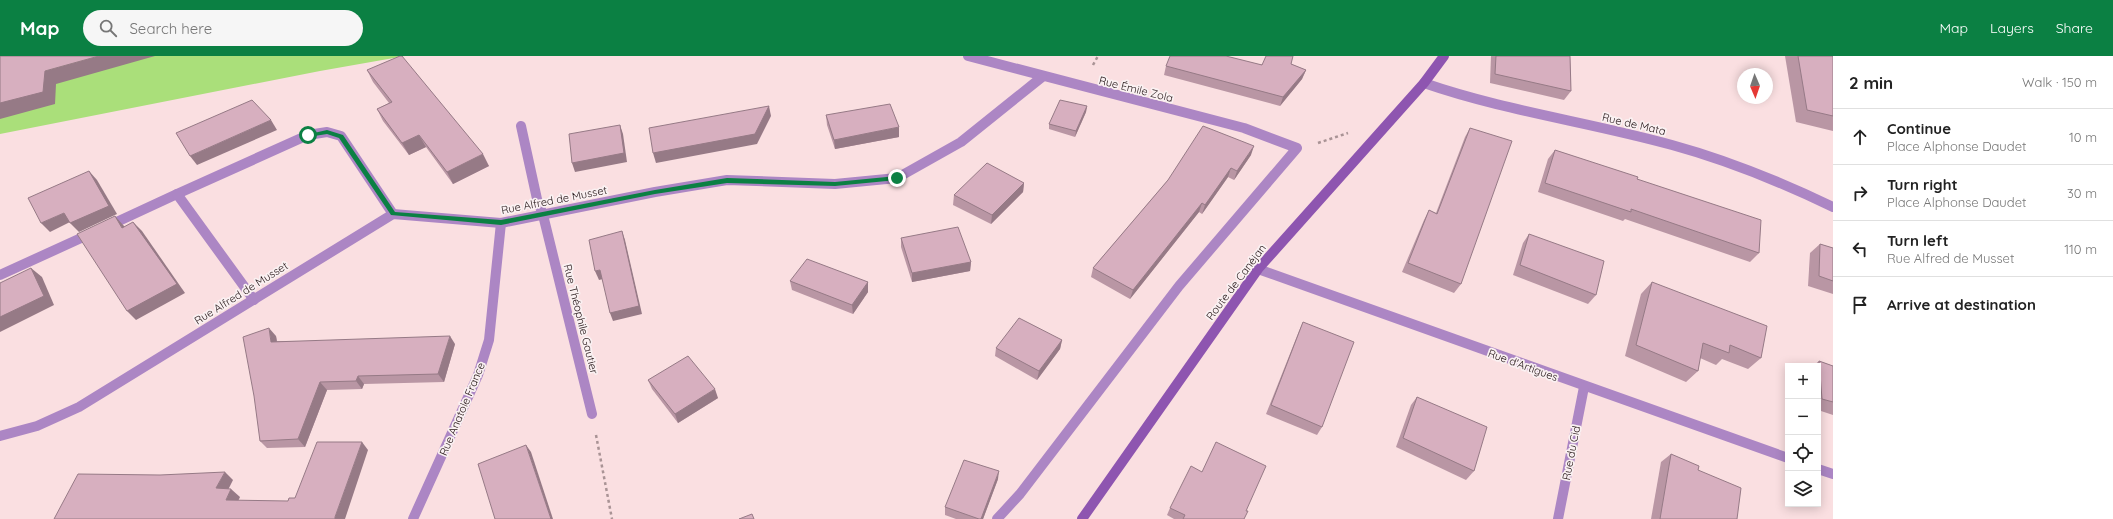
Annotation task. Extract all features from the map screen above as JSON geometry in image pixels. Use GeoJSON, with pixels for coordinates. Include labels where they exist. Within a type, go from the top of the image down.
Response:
{"type":"FeatureCollection","features":[{"type":"Feature","properties":{"kind":"street","name":"Rue Émile Zola"},"geometry":{"type":"LineString","coordinates":[[968,56],[1042,77],[1244,128],[1297,148]]}},
{"type":"Feature","properties":{"kind":"street","name":"Route de Canéjan"},"geometry":{"type":"LineString","coordinates":[[1082,519],[1258,269],[1424,82],[1444,56]]}},
{"type":"Feature","properties":{"kind":"street","name":"Rue Alfred de Musset"},"geometry":{"type":"LineString","coordinates":[[0,436],[37,426],[78,406],[393,214],[501,223],[655,192],[727,180],[835,184],[897,178],[961,142],[1042,77]]}},
{"type":"Feature","properties":{"kind":"street","name":"Rue de Mata"},"geometry":{"type":"LineString","coordinates":[[1424,82],[1460,96],[1672,145],[1739,166],[1833,207]]}},
{"type":"Feature","properties":{"kind":"street","name":"Rue Théophile Gautier"},"geometry":{"type":"LineString","coordinates":[[522,126],[537,199],[543,215],[592,414]]}},
{"type":"Feature","properties":{"kind":"street"},"geometry":{"type":"LineString","coordinates":[[0,275],[308,135],[327,132],[341,136],[393,214]]}},
{"type":"Feature","properties":{"kind":"street"},"geometry":{"type":"LineString","coordinates":[[997,519],[1020,494],[1179,286],[1297,148]]}},
{"type":"Feature","properties":{"kind":"street"},"geometry":{"type":"LineString","coordinates":[[177,194],[254,300]]}},
{"type":"Feature","properties":{"kind":"street","name":"Rue Anatole France"},"geometry":{"type":"LineString","coordinates":[[413,519],[478,375],[489,340],[501,223]]}},
{"type":"Feature","properties":{"kind":"street","name":"Rue d'Artigues"},"geometry":{"type":"LineString","coordinates":[[1258,269],[1584,387],[1785,457]]}},
{"type":"Feature","properties":{"kind":"street","name":"Rue du Cid"},"geometry":{"type":"LineString","coordinates":[[1558,519],[1584,387]]}},
{"type":"Feature","properties":{"kind":"street"},"geometry":{"type":"LineString","coordinates":[[1821,470],[1833,474]]}},
{"type":"Feature","properties":{"kind":"path"},"geometry":{"type":"LineString","coordinates":[[1297,148],[1332,139],[1350,132]]}},
{"type":"Feature","properties":{"kind":"path"},"geometry":{"type":"LineString","coordinates":[[592,414],[612,519]]}},
{"type":"Feature","properties":{"kind":"green space"},"geometry":{"type":"Polygon","coordinates":[[[0,56],[405,56],[320,71],[0,134],[0,56]]]}},
{"type":"Feature","properties":{"kind":"building"},"geometry":{"type":"Polygon","coordinates":[[[0,56],[99,56],[45,71],[43,92],[0,103],[0,56]]]}},
{"type":"Feature","properties":{"kind":"building"},"geometry":{"type":"Polygon","coordinates":[[[402,56],[483,154],[447,172],[419,135],[402,143],[377,109],[392,102],[367,70],[402,56]]]}},
{"type":"Feature","properties":{"kind":"building"},"geometry":{"type":"Polygon","coordinates":[[[1170,56],[1226,56],[1262,65],[1266,56],[1293,56],[1291,64],[1306,70],[1283,97],[1166,66],[1170,56]]]}},
{"type":"Feature","properties":{"kind":"building"},"geometry":{"type":"Polygon","coordinates":[[[1496,56],[1570,56],[1571,91],[1495,74],[1496,56]]]}},
{"type":"Feature","properties":{"kind":"building"},"geometry":{"type":"Polygon","coordinates":[[[1798,56],[1833,56],[1833,116],[1807,110],[1798,56]]]}},
{"type":"Feature","properties":{"kind":"building"},"geometry":{"type":"Polygon","coordinates":[[[252,100],[271,120],[190,156],[176,133],[252,100]]]}},
{"type":"Feature","properties":{"kind":"building"},"geometry":{"type":"Polygon","coordinates":[[[1060,100],[1087,106],[1076,131],[1049,124],[1060,100]]]}},
{"type":"Feature","properties":{"kind":"building"},"geometry":{"type":"Polygon","coordinates":[[[890,104],[899,127],[834,140],[826,115],[890,104]]]}},
{"type":"Feature","properties":{"kind":"building"},"geometry":{"type":"Polygon","coordinates":[[[769,106],[755,134],[653,153],[649,128],[769,106]]]}},
{"type":"Feature","properties":{"kind":"building"},"geometry":{"type":"Polygon","coordinates":[[[620,125],[624,153],[572,163],[569,134],[620,125]]]}},
{"type":"Feature","properties":{"kind":"building"},"geometry":{"type":"Polygon","coordinates":[[[1203,126],[1254,146],[1237,171],[1231,168],[1205,205],[1202,203],[1133,290],[1093,268],[1168,180],[1203,126]]]}},
{"type":"Feature","properties":{"kind":"building"},"geometry":{"type":"Polygon","coordinates":[[[1470,128],[1512,141],[1461,284],[1408,263],[1429,210],[1437,214],[1470,128]]]}},
{"type":"Feature","properties":{"kind":"building"},"geometry":{"type":"Polygon","coordinates":[[[1555,150],[1761,220],[1759,253],[1631,209],[1631,212],[1545,183],[1555,150]]]}},
{"type":"Feature","properties":{"kind":"building"},"geometry":{"type":"Polygon","coordinates":[[[987,163],[1024,183],[992,215],[954,195],[987,163]]]}},
{"type":"Feature","properties":{"kind":"building"},"geometry":{"type":"Polygon","coordinates":[[[89,171],[109,206],[70,223],[64,213],[41,223],[28,198],[89,171]]]}},
{"type":"Feature","properties":{"kind":"building"},"geometry":{"type":"Polygon","coordinates":[[[115,216],[122,228],[133,222],[177,284],[127,311],[77,234],[115,216]]]}},
{"type":"Feature","properties":{"kind":"building"},"geometry":{"type":"Polygon","coordinates":[[[958,227],[971,262],[912,273],[901,238],[958,227]]]}},
{"type":"Feature","properties":{"kind":"building"},"geometry":{"type":"Polygon","coordinates":[[[622,231],[639,306],[610,313],[600,270],[595,271],[589,240],[622,231]]]}},
{"type":"Feature","properties":{"kind":"building"},"geometry":{"type":"Polygon","coordinates":[[[1529,234],[1604,261],[1596,295],[1520,265],[1529,234]]]}},
{"type":"Feature","properties":{"kind":"building"},"geometry":{"type":"Polygon","coordinates":[[[1820,244],[1833,248],[1833,281],[1819,276],[1820,244]]]}},
{"type":"Feature","properties":{"kind":"building"},"geometry":{"type":"Polygon","coordinates":[[[807,259],[868,282],[852,305],[790,281],[807,259]]]}},
{"type":"Feature","properties":{"kind":"building"},"geometry":{"type":"Polygon","coordinates":[[[31,268],[44,296],[0,317],[0,283],[31,268]]]}},
{"type":"Feature","properties":{"kind":"building"},"geometry":{"type":"Polygon","coordinates":[[[1652,282],[1767,326],[1761,358],[1730,345],[1729,353],[1703,343],[1698,371],[1636,345],[1652,282]]]}},
{"type":"Feature","properties":{"kind":"building"},"geometry":{"type":"Polygon","coordinates":[[[1019,318],[1062,340],[1039,371],[996,348],[1019,318]]]}},
{"type":"Feature","properties":{"kind":"building"},"geometry":{"type":"Polygon","coordinates":[[[1303,322],[1354,342],[1322,427],[1271,405],[1303,322]]]}},
{"type":"Feature","properties":{"kind":"building"},"geometry":{"type":"Polygon","coordinates":[[[269,328],[271,342],[450,336],[438,374],[358,376],[356,381],[320,382],[298,439],[260,441],[254,396],[243,337],[269,328]]]}},
{"type":"Feature","properties":{"kind":"building"},"geometry":{"type":"Polygon","coordinates":[[[688,356],[715,389],[675,414],[648,380],[688,356]]]}},
{"type":"Feature","properties":{"kind":"building"},"geometry":{"type":"Polygon","coordinates":[[[1819,361],[1833,366],[1833,402],[1822,399],[1821,363],[1819,363],[1819,361]]]}},
{"type":"Feature","properties":{"kind":"building"},"geometry":{"type":"Polygon","coordinates":[[[1417,397],[1487,427],[1474,471],[1403,438],[1417,397]]]}},
{"type":"Feature","properties":{"kind":"building"},"geometry":{"type":"Polygon","coordinates":[[[317,442],[362,442],[335,519],[54,519],[78,474],[160,475],[225,472],[216,488],[231,489],[226,500],[288,501],[289,498],[295,498],[317,442]]]}},
{"type":"Feature","properties":{"kind":"building"},"geometry":{"type":"Polygon","coordinates":[[[1216,442],[1266,466],[1246,511],[1248,511],[1244,519],[1183,519],[1185,515],[1170,508],[1191,466],[1202,472],[1216,442]]]}},
{"type":"Feature","properties":{"kind":"building"},"geometry":{"type":"Polygon","coordinates":[[[526,445],[551,519],[495,519],[478,464],[526,445]]]}},
{"type":"Feature","properties":{"kind":"building"},"geometry":{"type":"Polygon","coordinates":[[[1671,454],[1699,466],[1698,470],[1741,488],[1737,519],[1660,519],[1671,454]]]}},
{"type":"Feature","properties":{"kind":"building"},"geometry":{"type":"Polygon","coordinates":[[[964,460],[999,471],[981,519],[945,507],[964,460]]]}},
{"type":"Feature","properties":{"kind":"building"},"geometry":{"type":"Polygon","coordinates":[[[752,514],[754,519],[739,519],[752,514]]]}},
{"type":"Feature","properties":{"kind":"route"},"geometry":{"type":"LineString","coordinates":[[308,135],[327,132],[341,136],[393,214],[501,223],[655,192],[727,180],[835,184],[897,178]]}}]}
